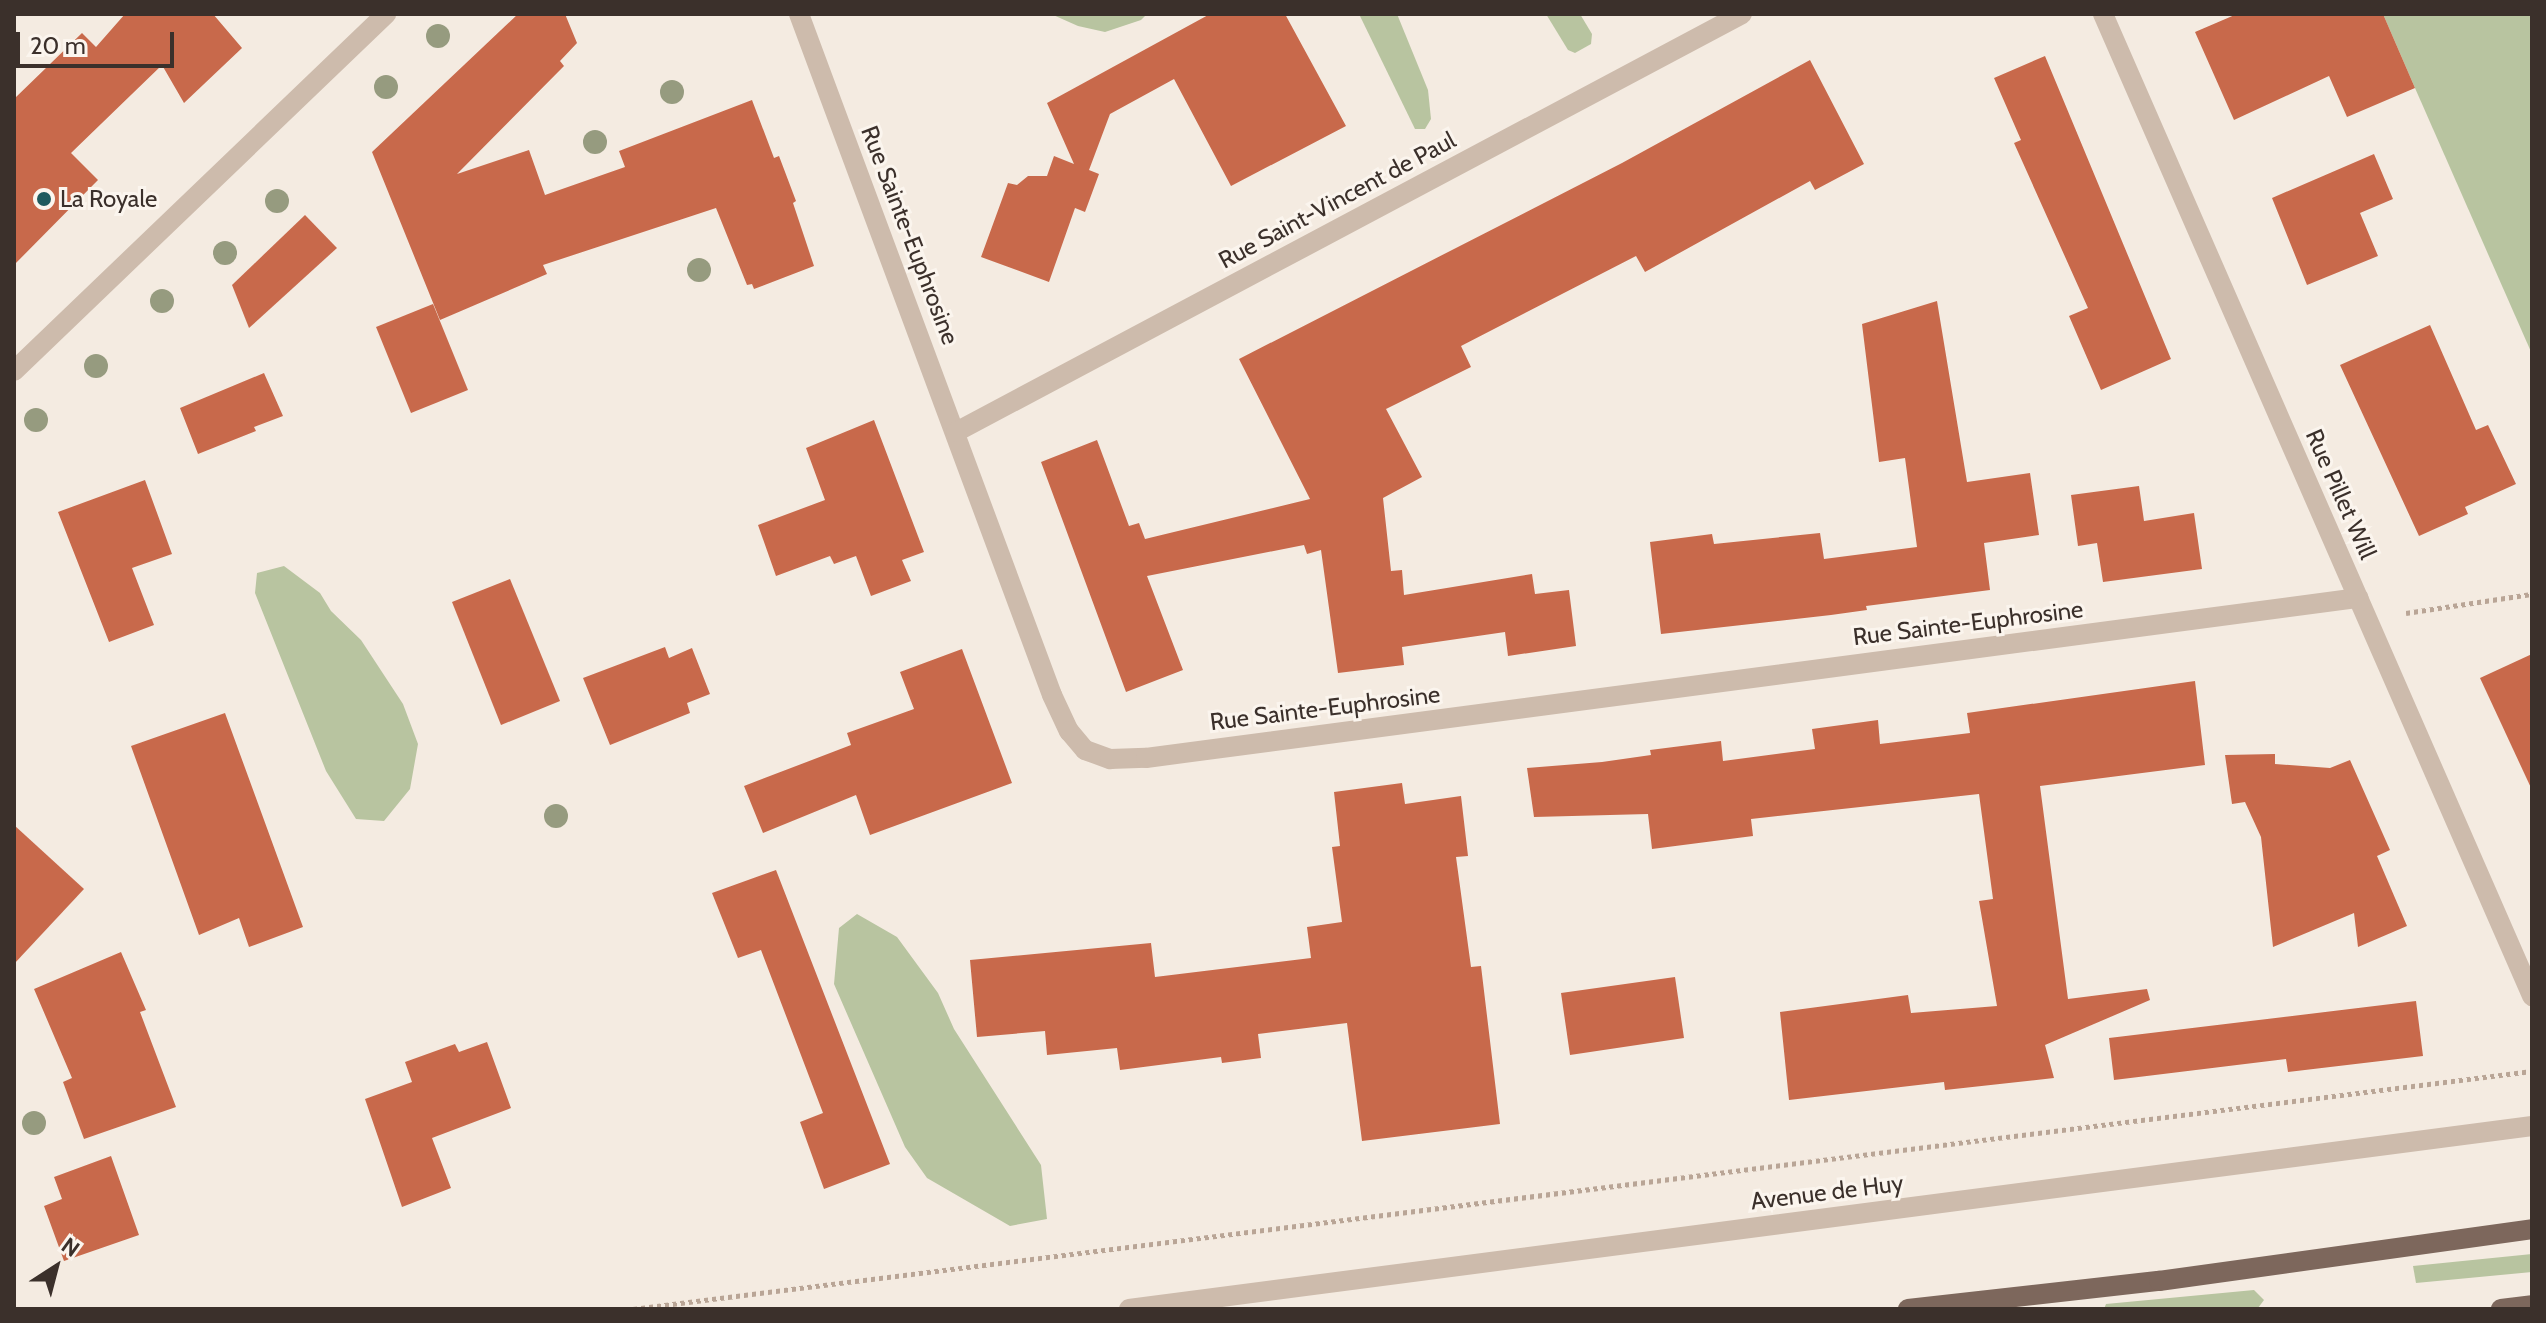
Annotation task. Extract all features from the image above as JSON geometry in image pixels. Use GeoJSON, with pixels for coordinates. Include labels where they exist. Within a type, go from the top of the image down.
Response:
{"type":"FeatureCollection","features":[{"type":"Feature","properties":{"kind":"main road"},"geometry":{"type":"LineString","coordinates":[[1908,1309],[2159,1281],[2532,1229]]}},
{"type":"Feature","properties":{"kind":"main road"},"geometry":{"type":"LineString","coordinates":[[2501,1309],[2532,1305]]}},
{"type":"Feature","properties":{"kind":"street"},"geometry":{"type":"LineString","coordinates":[[14,371],[386,14]]}},
{"type":"Feature","properties":{"kind":"street","name":"Rue Sainte-Euphrosine"},"geometry":{"type":"LineString","coordinates":[[799,14],[1052,695],[1069,731],[1085,750],[1110,759],[1162,756],[2358,598]]}},
{"type":"Feature","properties":{"kind":"street","name":"Rue Saint-Vincent de Paul"},"geometry":{"type":"LineString","coordinates":[[956,432],[1742,14]]}},
{"type":"Feature","properties":{"kind":"street","name":"Rue Pillet Will"},"geometry":{"type":"LineString","coordinates":[[2103,14],[2532,996]]}},
{"type":"Feature","properties":{"kind":"street","name":"Avenue de Huy"},"geometry":{"type":"LineString","coordinates":[[1129,1309],[2532,1126]]}},
{"type":"Feature","properties":{"kind":"path"},"geometry":{"type":"LineString","coordinates":[[2367,619],[2532,594]]}},
{"type":"Feature","properties":{"kind":"path"},"geometry":{"type":"LineString","coordinates":[[633,1309],[2532,1071]]}},
{"type":"Feature","properties":{"kind":"green space"},"geometry":{"type":"Polygon","coordinates":[[[1051,14],[1147,14],[1141,20],[1105,32],[1078,26],[1051,14]]]}},
{"type":"Feature","properties":{"kind":"green space"},"geometry":{"type":"Polygon","coordinates":[[[1359,14],[1397,14],[1428,90],[1431,119],[1425,129],[1415,129],[1359,14]]]}},
{"type":"Feature","properties":{"kind":"green space"},"geometry":{"type":"Polygon","coordinates":[[[1546,14],[1580,14],[1592,34],[1591,44],[1575,53],[1568,50],[1546,14]]]}},
{"type":"Feature","properties":{"kind":"green space"},"geometry":{"type":"Polygon","coordinates":[[[2383,14],[2532,14],[2532,354],[2415,88],[2383,14]]]}},
{"type":"Feature","properties":{"kind":"green space"},"geometry":{"type":"Polygon","coordinates":[[[284,566],[320,593],[331,611],[361,640],[403,704],[418,744],[410,789],[384,821],[356,819],[326,771],[255,593],[257,573],[284,566]]]}},
{"type":"Feature","properties":{"kind":"green space"},"geometry":{"type":"Polygon","coordinates":[[[857,914],[897,937],[938,993],[954,1029],[1041,1165],[1047,1219],[1010,1226],[927,1178],[905,1147],[834,984],[839,928],[857,914]]]}},
{"type":"Feature","properties":{"kind":"green space"},"geometry":{"type":"Polygon","coordinates":[[[2532,1254],[2532,1272],[2416,1283],[2413,1266],[2532,1254]]]}},
{"type":"Feature","properties":{"kind":"green space"},"geometry":{"type":"Polygon","coordinates":[[[2254,1290],[2264,1300],[2258,1308],[2104,1309],[2106,1304],[2254,1290]]]}},
{"type":"Feature","properties":{"kind":"building"},"geometry":{"type":"Polygon","coordinates":[[[125,14],[213,14],[242,48],[184,103],[162,65],[71,153],[98,180],[14,265],[14,99],[82,33],[96,47],[125,14]]]}},
{"type":"Feature","properties":{"kind":"building"},"geometry":{"type":"Polygon","coordinates":[[[518,14],[565,14],[577,43],[560,61],[564,66],[457,174],[529,150],[545,195],[625,167],[619,151],[752,100],[774,158],[779,156],[796,201],[793,203],[814,266],[754,289],[752,284],[747,285],[716,208],[543,265],[547,274],[440,320],[372,152],[518,14]]]}},
{"type":"Feature","properties":{"kind":"building"},"geometry":{"type":"Polygon","coordinates":[[[1210,14],[1285,14],[1346,126],[1231,186],[1174,79],[1110,114],[1089,170],[1099,174],[1085,212],[1075,208],[1049,282],[981,257],[1008,183],[1017,185],[1028,176],[1047,176],[1054,156],[1074,164],[1047,103],[1210,14]]]}},
{"type":"Feature","properties":{"kind":"building"},"geometry":{"type":"Polygon","coordinates":[[[2237,14],[2383,14],[2415,88],[2347,117],[2329,76],[2234,120],[2195,32],[2237,14]]]}},
{"type":"Feature","properties":{"kind":"building"},"geometry":{"type":"Polygon","coordinates":[[[2045,56],[2171,359],[2101,390],[2069,316],[2088,308],[2014,143],[2021,140],[1994,78],[2045,56]]]}},
{"type":"Feature","properties":{"kind":"building"},"geometry":{"type":"Polygon","coordinates":[[[1810,60],[1864,164],[1815,190],[1810,181],[1645,272],[1636,256],[1461,346],[1471,367],[1386,409],[1422,477],[1383,498],[1391,571],[1402,570],[1404,595],[1532,574],[1535,594],[1569,590],[1576,646],[1508,656],[1505,632],[1402,647],[1404,665],[1338,673],[1321,550],[1307,554],[1304,545],[1147,576],[1183,670],[1126,692],[1041,462],[1097,440],[1129,526],[1139,523],[1145,539],[1310,499],[1239,359],[1622,163],[1810,60]]]}},
{"type":"Feature","properties":{"kind":"building"},"geometry":{"type":"Polygon","coordinates":[[[2374,154],[2393,199],[2360,213],[2378,256],[2307,285],[2272,198],[2374,154]]]}},
{"type":"Feature","properties":{"kind":"building"},"geometry":{"type":"Polygon","coordinates":[[[305,215],[337,248],[249,328],[232,285],[305,215]]]}},
{"type":"Feature","properties":{"kind":"building"},"geometry":{"type":"Polygon","coordinates":[[[1937,301],[1967,482],[2030,473],[2039,535],[1984,543],[1990,590],[1866,606],[1867,610],[1831,615],[1661,634],[1650,542],[1712,534],[1714,544],[1820,533],[1824,559],[1917,547],[1905,458],[1879,462],[1862,324],[1937,301]]]}},
{"type":"Feature","properties":{"kind":"building"},"geometry":{"type":"Polygon","coordinates":[[[433,304],[468,390],[411,413],[376,327],[433,304]]]}},
{"type":"Feature","properties":{"kind":"building"},"geometry":{"type":"Polygon","coordinates":[[[2430,325],[2476,430],[2488,425],[2516,484],[2465,507],[2468,514],[2419,536],[2340,365],[2430,325]]]}},
{"type":"Feature","properties":{"kind":"building"},"geometry":{"type":"Polygon","coordinates":[[[264,373],[283,416],[254,427],[256,431],[198,454],[180,408],[264,373]]]}},
{"type":"Feature","properties":{"kind":"building"},"geometry":{"type":"Polygon","coordinates":[[[874,420],[924,552],[902,560],[911,581],[871,596],[856,556],[834,564],[830,556],[776,576],[758,525],[825,500],[806,448],[874,420]]]}},
{"type":"Feature","properties":{"kind":"building"},"geometry":{"type":"Polygon","coordinates":[[[145,480],[172,554],[132,568],[154,625],[109,642],[58,512],[145,480]]]}},
{"type":"Feature","properties":{"kind":"building"},"geometry":{"type":"Polygon","coordinates":[[[2139,486],[2144,521],[2194,513],[2202,569],[2103,582],[2097,543],[2078,546],[2071,495],[2139,486]]]}},
{"type":"Feature","properties":{"kind":"building"},"geometry":{"type":"Polygon","coordinates":[[[510,579],[560,701],[501,725],[452,602],[510,579]]]}},
{"type":"Feature","properties":{"kind":"building"},"geometry":{"type":"Polygon","coordinates":[[[665,647],[669,658],[692,648],[710,694],[687,703],[690,713],[610,745],[583,678],[665,647]]]}},
{"type":"Feature","properties":{"kind":"building"},"geometry":{"type":"Polygon","coordinates":[[[962,649],[1012,783],[870,835],[856,795],[763,833],[744,786],[851,745],[847,733],[914,709],[900,672],[962,649]]]}},
{"type":"Feature","properties":{"kind":"building"},"geometry":{"type":"Polygon","coordinates":[[[2532,654],[2532,790],[2480,678],[2532,654]]]}},
{"type":"Feature","properties":{"kind":"building"},"geometry":{"type":"Polygon","coordinates":[[[2195,681],[2205,765],[2040,786],[2068,999],[2147,989],[2150,1000],[2045,1045],[2054,1078],[1945,1090],[1944,1082],[1789,1100],[1780,1012],[1908,995],[1911,1013],[1997,1006],[1979,901],[1993,899],[1979,794],[1751,819],[1753,836],[1652,849],[1648,814],[1534,817],[1527,768],[1602,762],[1651,755],[1650,750],[1721,741],[1723,761],[1815,749],[1812,729],[1878,720],[1880,744],[1970,733],[1967,713],[2195,681]]]}},
{"type":"Feature","properties":{"kind":"building"},"geometry":{"type":"Polygon","coordinates":[[[225,713],[303,927],[249,947],[239,918],[199,935],[131,746],[225,713]]]}},
{"type":"Feature","properties":{"kind":"building"},"geometry":{"type":"Polygon","coordinates":[[[2275,754],[2275,764],[2330,768],[2350,760],[2390,850],[2377,856],[2407,926],[2358,947],[2354,913],[2273,947],[2261,837],[2245,802],[2232,804],[2225,755],[2275,754]]]}},
{"type":"Feature","properties":{"kind":"building"},"geometry":{"type":"Polygon","coordinates":[[[1402,783],[1405,804],[1461,796],[1468,856],[1456,857],[1471,967],[1481,966],[1500,1124],[1362,1141],[1347,1023],[1258,1034],[1261,1058],[1222,1063],[1221,1057],[1120,1070],[1117,1048],[1047,1055],[1045,1031],[977,1037],[970,960],[1151,943],[1155,977],[1311,958],[1307,927],[1342,922],[1332,847],[1340,846],[1334,792],[1402,783]]]}},
{"type":"Feature","properties":{"kind":"building"},"geometry":{"type":"Polygon","coordinates":[[[14,825],[84,889],[14,964],[14,825]]]}},
{"type":"Feature","properties":{"kind":"building"},"geometry":{"type":"Polygon","coordinates":[[[776,870],[890,1164],[824,1189],[800,1122],[823,1113],[761,950],[738,958],[712,893],[776,870]]]}},
{"type":"Feature","properties":{"kind":"building"},"geometry":{"type":"Polygon","coordinates":[[[121,952],[146,1010],[140,1012],[176,1107],[84,1139],[63,1082],[72,1078],[34,989],[121,952]]]}},
{"type":"Feature","properties":{"kind":"building"},"geometry":{"type":"Polygon","coordinates":[[[1675,977],[1684,1038],[1570,1055],[1561,993],[1675,977]]]}},
{"type":"Feature","properties":{"kind":"building"},"geometry":{"type":"Polygon","coordinates":[[[2416,1001],[2423,1056],[2288,1072],[2286,1059],[2114,1080],[2109,1038],[2416,1001]]]}},
{"type":"Feature","properties":{"kind":"building"},"geometry":{"type":"Polygon","coordinates":[[[487,1042],[511,1108],[432,1138],[451,1188],[402,1207],[365,1099],[412,1082],[405,1062],[455,1044],[459,1052],[487,1042]]]}},
{"type":"Feature","properties":{"kind":"building"},"geometry":{"type":"Polygon","coordinates":[[[111,1156],[139,1235],[64,1261],[44,1206],[62,1199],[54,1177],[111,1156]]]}},
{"type":"Feature","properties":{"kind":"place","name":"La Royale"},"geometry":{"type":"Point","coordinates":[44,199]}}]}
